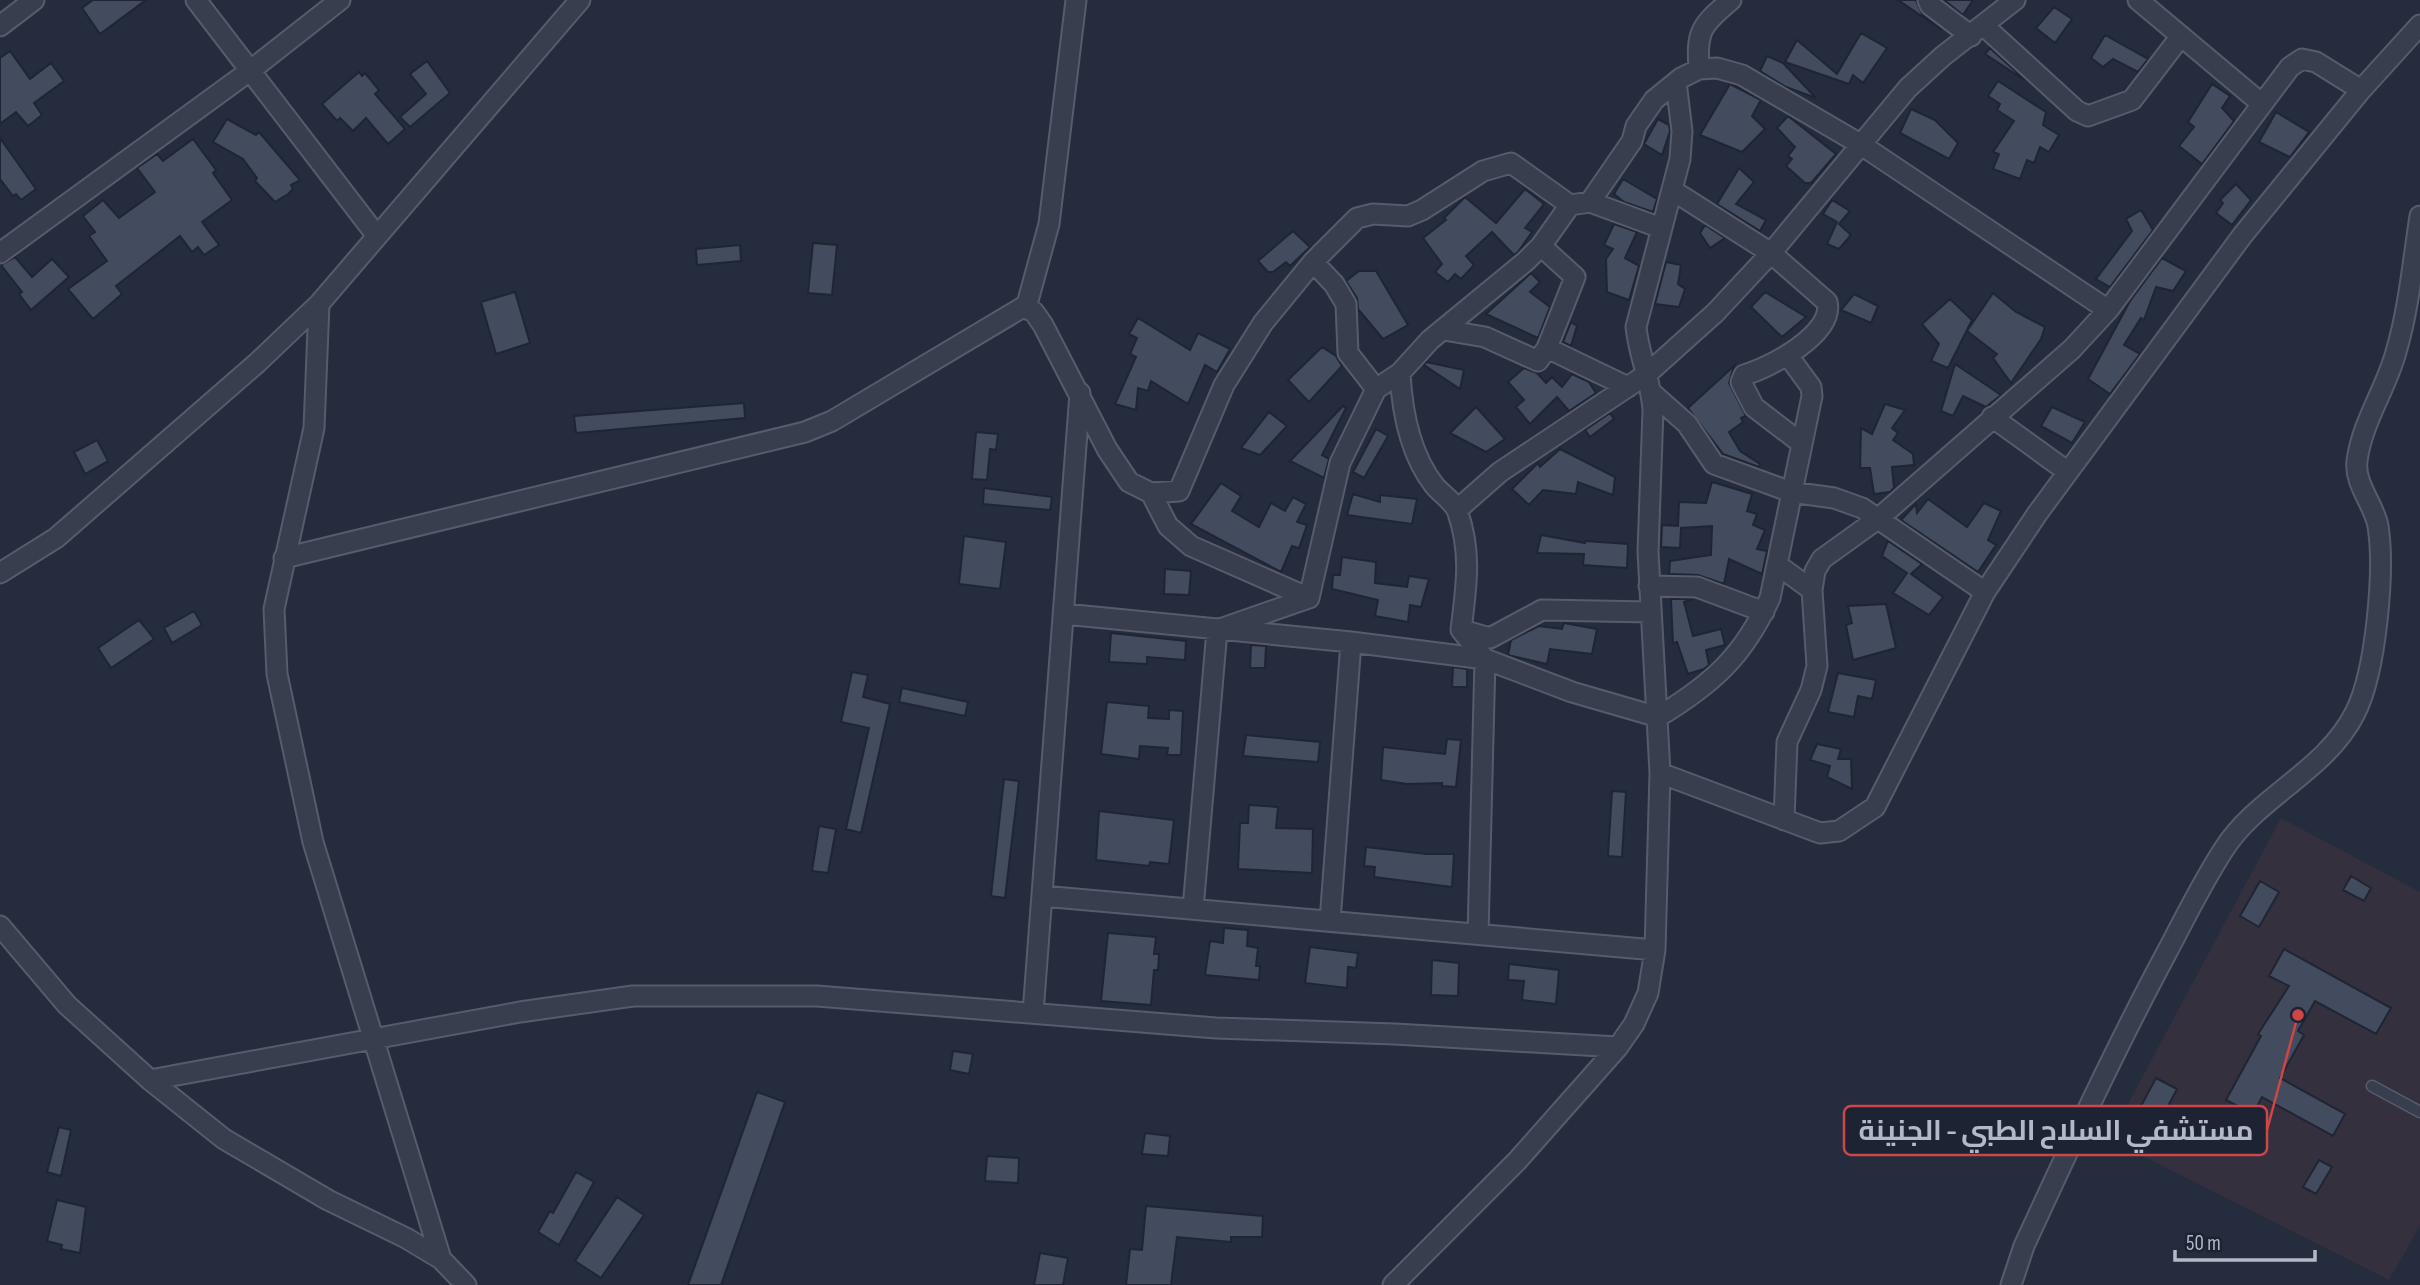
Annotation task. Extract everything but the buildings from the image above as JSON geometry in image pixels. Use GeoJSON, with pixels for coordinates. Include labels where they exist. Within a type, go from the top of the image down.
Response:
{"type":"FeatureCollection","features":[{"type":"Feature","properties":{"kind":"street"},"geometry":{"type":"LineString","coordinates":[[0,26],[34,0]]}},
{"type":"Feature","properties":{"kind":"street"},"geometry":{"type":"LineString","coordinates":[[196,0],[377,236]]}},
{"type":"Feature","properties":{"kind":"street"},"geometry":{"type":"LineString","coordinates":[[0,253],[251,71],[340,0]]}},
{"type":"Feature","properties":{"kind":"street"},"geometry":{"type":"LineString","coordinates":[[0,573],[56,538],[257,363],[319,304],[580,0]]}},
{"type":"Feature","properties":{"kind":"street"},"geometry":{"type":"LineString","coordinates":[[1026,308],[1049,225],[1076,0]]}},
{"type":"Feature","properties":{"kind":"street"},"geometry":{"type":"LineString","coordinates":[[1699,69],[1699,34],[1706,22],[1731,0]]}},
{"type":"Feature","properties":{"kind":"street"},"geometry":{"type":"LineString","coordinates":[[1928,0],[1930,5],[1977,31],[2077,111],[2088,116],[2132,100],[2181,36]]}},
{"type":"Feature","properties":{"kind":"street"},"geometry":{"type":"LineString","coordinates":[[1458,509],[1500,472],[1628,387],[1649,384],[1771,253],[1908,88],[1943,56],[2015,0]]}},
{"type":"Feature","properties":{"kind":"street"},"geometry":{"type":"LineString","coordinates":[[2138,0],[2262,104]]}},
{"type":"Feature","properties":{"kind":"street"},"geometry":{"type":"LineString","coordinates":[[1660,773],[1820,833],[1839,831],[1875,807],[1985,592],[2068,472],[2242,236],[2361,90],[2420,25]]}},
{"type":"Feature","properties":{"kind":"street"},"geometry":{"type":"LineString","coordinates":[[1784,820],[1787,743],[1811,690],[1817,666],[1812,590],[1815,571],[1822,559],[1879,518],[2072,349],[2108,310],[2290,67],[2302,59],[2316,62],[2361,90]]}},
{"type":"Feature","properties":{"kind":"street"},"geometry":{"type":"LineString","coordinates":[[1590,202],[1632,141],[1643,113],[1676,82],[1699,69],[1717,68],[1742,75],[1860,145],[2108,310]]}},
{"type":"Feature","properties":{"kind":"street"},"geometry":{"type":"LineString","coordinates":[[1393,1285],[1517,1161],[1618,1047],[1634,1024],[1648,993],[1655,950],[1660,773],[1649,586],[1649,384],[1638,351],[1636,327],[1680,159],[1682,131],[1676,82]]}},
{"type":"Feature","properties":{"kind":"street"},"geometry":{"type":"LineString","coordinates":[[1026,308],[1043,325],[1080,392],[1107,449],[1129,482],[1151,493],[1180,491],[1224,385],[1263,323],[1313,262],[1357,218],[1373,214],[1408,216],[1423,210],[1482,171],[1511,163],[1570,205],[1590,202],[1661,228]]}},
{"type":"Feature","properties":{"kind":"street"},"geometry":{"type":"LineString","coordinates":[[1672,190],[1771,253],[1827,302],[1829,309],[1823,323],[1788,357],[1744,375],[1741,382],[1754,407],[1801,443]]}},
{"type":"Feature","properties":{"kind":"street"},"geometry":{"type":"LineString","coordinates":[[1309,598],[1340,463],[1376,389],[1400,373],[1430,340],[1541,246],[1570,205]]}},
{"type":"Feature","properties":{"kind":"street"},"geometry":{"type":"LineString","coordinates":[[2011,1285],[2024,1246],[2133,1014],[2225,848],[2254,811],[2290,785],[2327,750],[2355,714],[2369,674],[2381,561],[2378,523],[2358,476],[2357,461],[2369,421],[2396,353],[2420,216]]}},
{"type":"Feature","properties":{"kind":"street"},"geometry":{"type":"LineString","coordinates":[[1444,330],[1485,337],[1538,361],[1547,348],[1574,277],[1541,246]]}},
{"type":"Feature","properties":{"kind":"street"},"geometry":{"type":"LineString","coordinates":[[1313,262],[1334,284],[1346,304],[1348,353],[1376,389]]}},
{"type":"Feature","properties":{"kind":"street"},"geometry":{"type":"LineString","coordinates":[[319,304],[314,428],[274,610],[277,674],[313,842],[371,1039],[441,1259]]}},
{"type":"Feature","properties":{"kind":"street"},"geometry":{"type":"LineString","coordinates":[[284,558],[805,432],[832,421],[1015,309],[1026,308]]}},
{"type":"Feature","properties":{"kind":"street"},"geometry":{"type":"LineString","coordinates":[[1547,348],[1628,387]]}},
{"type":"Feature","properties":{"kind":"street"},"geometry":{"type":"LineString","coordinates":[[1063,614],[1351,642],[1485,659],[1572,692],[1658,717],[1703,690],[1729,664],[1756,628],[1763,612],[1779,566],[1791,492],[1812,396],[1811,387],[1788,357]]}},
{"type":"Feature","properties":{"kind":"street"},"geometry":{"type":"LineString","coordinates":[[1400,373],[1402,411],[1408,430],[1433,484],[1458,509],[1469,561],[1461,629],[1485,659],[1478,934]]}},
{"type":"Feature","properties":{"kind":"street"},"geometry":{"type":"LineString","coordinates":[[1649,384],[1687,424],[1714,464],[1725,471],[1791,492],[1833,498],[1879,518],[1985,592]]}},
{"type":"Feature","properties":{"kind":"street"},"geometry":{"type":"LineString","coordinates":[[1033,1013],[1080,392]]}},
{"type":"Feature","properties":{"kind":"street"},"geometry":{"type":"LineString","coordinates":[[1992,417],[2068,472]]}},
{"type":"Feature","properties":{"kind":"street"},"geometry":{"type":"LineString","coordinates":[[1151,493],[1168,526],[1191,546],[1309,598]]}},
{"type":"Feature","properties":{"kind":"street"},"geometry":{"type":"LineString","coordinates":[[1779,566],[1812,590]]}},
{"type":"Feature","properties":{"kind":"street"},"geometry":{"type":"LineString","coordinates":[[1649,586],[1697,587],[1763,612]]}},
{"type":"Feature","properties":{"kind":"street"},"geometry":{"type":"LineString","coordinates":[[1217,630],[1309,598]]}},
{"type":"Feature","properties":{"kind":"street"},"geometry":{"type":"LineString","coordinates":[[1461,629],[1490,638],[1542,611],[1651,612]]}},
{"type":"Feature","properties":{"kind":"street"},"geometry":{"type":"LineString","coordinates":[[1193,909],[1217,630]]}},
{"type":"Feature","properties":{"kind":"street"},"geometry":{"type":"LineString","coordinates":[[1330,921],[1351,642]]}},
{"type":"Feature","properties":{"kind":"street"},"geometry":{"type":"LineString","coordinates":[[1042,896],[1655,950]]}},
{"type":"Feature","properties":{"kind":"street"},"geometry":{"type":"LineString","coordinates":[[0,926],[67,1005],[150,1080],[224,1139],[328,1200],[407,1238],[441,1259],[466,1285]]}},
{"type":"Feature","properties":{"kind":"street"},"geometry":{"type":"LineString","coordinates":[[150,1080],[520,1012],[632,996],[817,996],[1216,1027],[1618,1047]]}},
{"type":"Feature","properties":{"kind":"lane"},"geometry":{"type":"LineString","coordinates":[[2372,1086],[2420,1112]]}},
{"type":"Feature","properties":{"kind":"shaded area"},"geometry":{"type":"Polygon","coordinates":[[[2281,818],[2420,892],[2420,1226],[2389,1280],[2109,1139],[2281,818]]]}},
{"type":"Feature","properties":{"kind":"place","name":"مستشفي السلاح الطبي - الجنينة"},"geometry":{"type":"Point","coordinates":[2298,1015]}}]}
